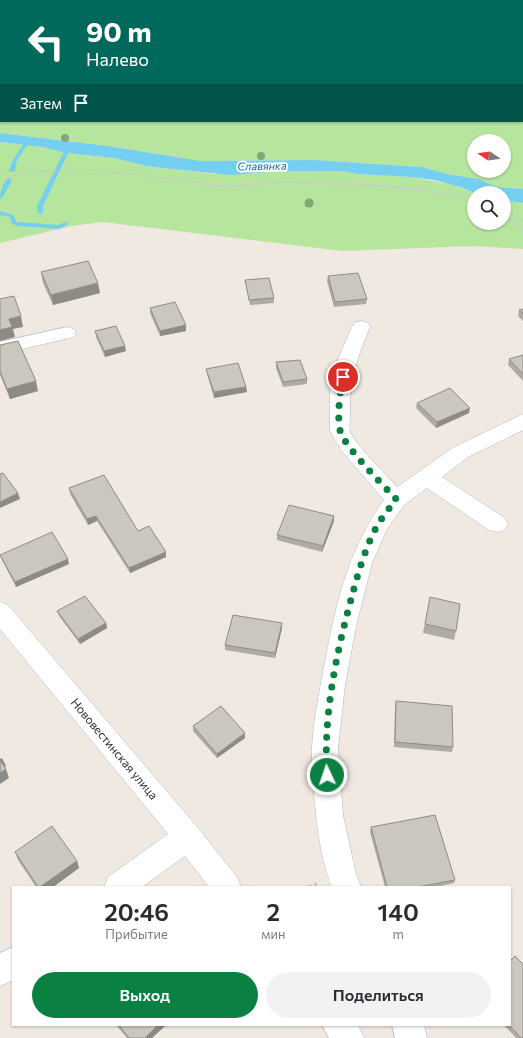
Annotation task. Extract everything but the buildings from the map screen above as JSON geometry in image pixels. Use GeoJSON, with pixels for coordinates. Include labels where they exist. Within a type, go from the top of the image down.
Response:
{"type":"FeatureCollection","features":[{"type":"Feature","properties":{"kind":"street"},"geometry":{"type":"LineString","coordinates":[[361,327],[346,363],[340,392],[340,431],[358,457],[396,499]]}},
{"type":"Feature","properties":{"kind":"street"},"geometry":{"type":"LineString","coordinates":[[0,348],[67,333]]}},
{"type":"Feature","properties":{"kind":"street"},"geometry":{"type":"LineString","coordinates":[[347,886],[342,876],[329,815],[325,748],[333,685],[345,622],[361,563],[377,526],[396,499],[461,452],[523,421]]}},
{"type":"Feature","properties":{"kind":"street"},"geometry":{"type":"LineString","coordinates":[[426,476],[497,524]]}},
{"type":"Feature","properties":{"kind":"street","name":"Нововестинская улица"},"geometry":{"type":"LineString","coordinates":[[0,612],[188,837],[226,886]]}},
{"type":"Feature","properties":{"kind":"street"},"geometry":{"type":"LineString","coordinates":[[119,886],[188,837]]}},
{"type":"Feature","properties":{"kind":"street"},"geometry":{"type":"LineString","coordinates":[[0,971],[12,963]]}},
{"type":"Feature","properties":{"kind":"street"},"geometry":{"type":"LineString","coordinates":[[339,1026],[348,1038]]}},
{"type":"Feature","properties":{"kind":"street"},"geometry":{"type":"LineString","coordinates":[[408,1026],[412,1038]]}},
{"type":"Feature","properties":{"kind":"path"},"geometry":{"type":"LineString","coordinates":[[0,175],[10,177],[30,170],[58,172],[94,170],[150,175],[225,187],[281,182],[368,185],[416,189],[467,200]]}},
{"type":"Feature","properties":{"kind":"path"},"geometry":{"type":"LineString","coordinates":[[511,216],[523,220]]}},
{"type":"Feature","properties":{"kind":"path"},"geometry":{"type":"LineString","coordinates":[[511,220],[523,229]]}},
{"type":"Feature","properties":{"kind":"green space"},"geometry":{"type":"Polygon","coordinates":[[[0,122],[523,122],[523,189],[511,188],[511,186],[495,186],[479,179],[473,178],[511,178],[511,134],[467,134],[467,177],[447,174],[422,167],[313,160],[201,161],[108,146],[0,133],[0,122]]]}},
{"type":"Feature","properties":{"kind":"green space"},"geometry":{"type":"Polygon","coordinates":[[[0,142],[42,147],[66,153],[114,158],[146,166],[214,174],[246,174],[283,171],[342,171],[358,174],[411,177],[453,185],[467,190],[467,230],[511,230],[511,201],[523,203],[523,249],[473,246],[343,251],[103,222],[71,226],[0,243],[0,142]]]}},
{"type":"Feature","properties":{"kind":"water","name":"Славянка"},"geometry":{"type":"Polygon","coordinates":[[[0,133],[108,146],[201,161],[313,160],[422,167],[447,174],[479,179],[495,186],[467,186],[467,190],[434,180],[358,174],[342,171],[283,171],[230,175],[146,166],[114,158],[66,153],[42,147],[0,142],[0,133]]]}},
{"type":"Feature","properties":{"kind":"water"},"geometry":{"type":"Polygon","coordinates":[[[511,188],[523,189],[523,203],[511,201],[511,188]]]}},
{"type":"Feature","properties":{"kind":"waterway"},"geometry":{"type":"LineString","coordinates":[[12,171],[15,160],[26,144]]}},
{"type":"Feature","properties":{"kind":"waterway"},"geometry":{"type":"LineString","coordinates":[[40,212],[40,206],[66,153]]}},
{"type":"Feature","properties":{"kind":"waterway"},"geometry":{"type":"LineString","coordinates":[[0,197],[9,180]]}},
{"type":"Feature","properties":{"kind":"waterway"},"geometry":{"type":"LineString","coordinates":[[0,213],[12,216],[14,223],[18,224],[59,227],[65,224]]}},
{"type":"Feature","properties":{"kind":"route"},"geometry":{"type":"LineString","coordinates":[[327,775],[325,748],[333,685],[345,622],[361,563],[377,526],[396,499],[348,445],[340,431],[340,392],[343,377]]}}]}
